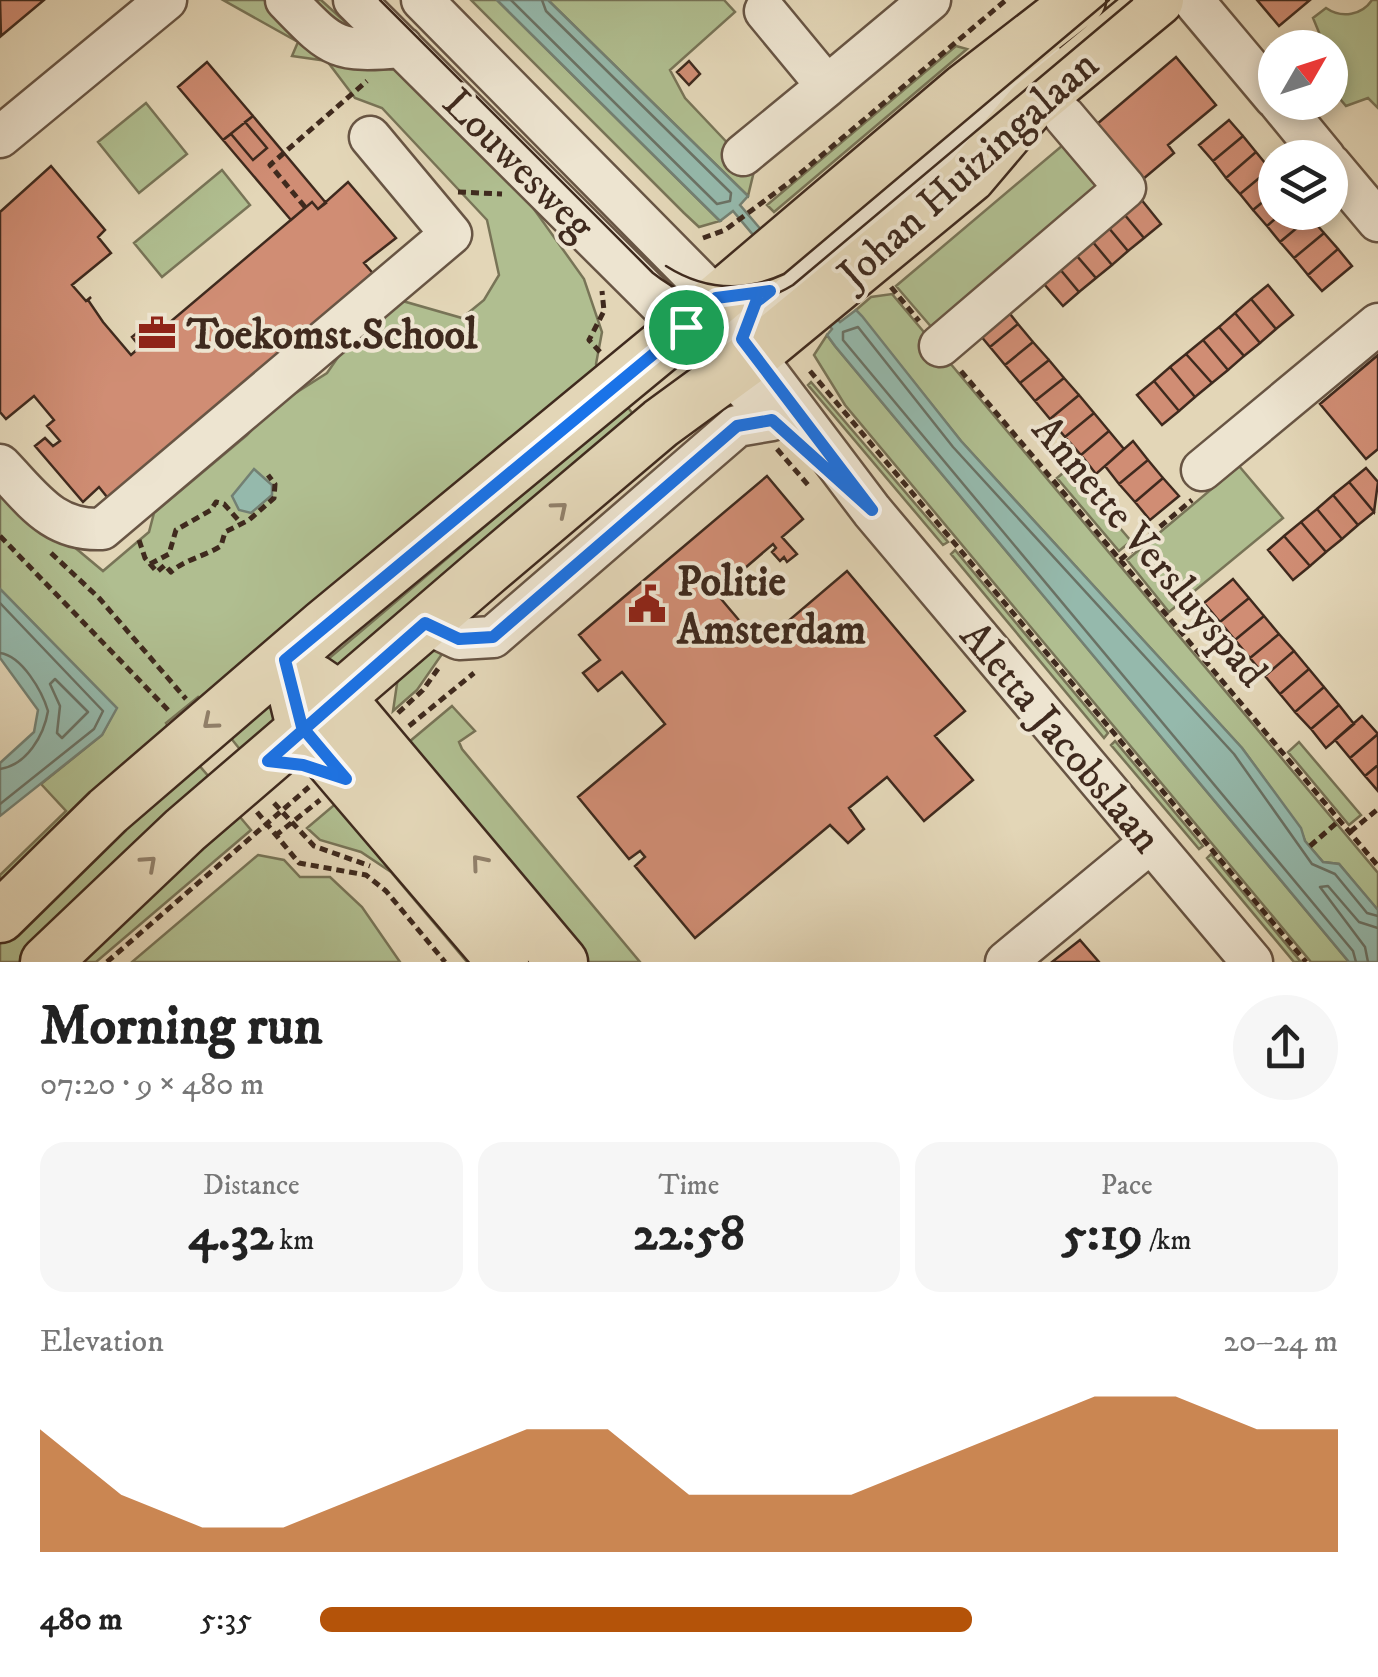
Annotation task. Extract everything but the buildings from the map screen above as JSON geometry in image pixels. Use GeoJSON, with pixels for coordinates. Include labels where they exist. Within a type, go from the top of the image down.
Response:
{"type":"FeatureCollection","features":[{"type":"Feature","properties":{"kind":"main road","name":"Johan Huizingalaan"},"geometry":{"type":"LineString","coordinates":[[46,962],[127,883],[303,728],[742,356],[780,264],[965,89],[1080,0]]}},
{"type":"Feature","properties":{"kind":"main road","name":"Johan Huizingalaan"},"geometry":{"type":"LineString","coordinates":[[0,917],[108,811],[699,314],[780,264],[970,177],[1031,105],[1177,2]]}},
{"type":"Feature","properties":{"kind":"main road"},"geometry":{"type":"LineString","coordinates":[[372,736],[408,640]]}},
{"type":"Feature","properties":{"kind":"main road"},"geometry":{"type":"LineString","coordinates":[[285,660],[303,728],[336,776],[503,962]]}},
{"type":"Feature","properties":{"kind":"main road"},"geometry":{"type":"LineString","coordinates":[[303,728],[372,736],[562,962]]}},
{"type":"Feature","properties":{"kind":"street"},"geometry":{"type":"LineString","coordinates":[[0,137],[166,0]]}},
{"type":"Feature","properties":{"kind":"street"},"geometry":{"type":"LineString","coordinates":[[286,0],[329,44],[391,58]]}},
{"type":"Feature","properties":{"kind":"street","name":"Louwesweg"},"geometry":{"type":"LineString","coordinates":[[354,0],[391,58],[699,314]]}},
{"type":"Feature","properties":{"kind":"street","name":"Louwesweg"},"geometry":{"type":"LineString","coordinates":[[388,0],[699,314]]}},
{"type":"Feature","properties":{"kind":"street","name":"Louwesweg"},"geometry":{"type":"LineString","coordinates":[[422,0],[699,314]]}},
{"type":"Feature","properties":{"kind":"street"},"geometry":{"type":"LineString","coordinates":[[742,155],[930,0]]}},
{"type":"Feature","properties":{"kind":"street","name":"Johan Huizingalaan"},"geometry":{"type":"LineString","coordinates":[[780,264],[1121,0]]}},
{"type":"Feature","properties":{"kind":"street"},"geometry":{"type":"LineString","coordinates":[[1177,2],[1258,81]]}},
{"type":"Feature","properties":{"kind":"street"},"geometry":{"type":"LineString","coordinates":[[765,11],[826,86]]}},
{"type":"Feature","properties":{"kind":"street","name":"Johan Huizingalaan"},"geometry":{"type":"LineString","coordinates":[[940,346],[1125,188],[1064,116]]}},
{"type":"Feature","properties":{"kind":"street"},"geometry":{"type":"LineString","coordinates":[[1294,120],[1310,140]]}},
{"type":"Feature","properties":{"kind":"street"},"geometry":{"type":"LineString","coordinates":[[0,466],[49,515],[75,530],[102,529],[450,234],[370,136]]}},
{"type":"Feature","properties":{"kind":"street"},"geometry":{"type":"LineString","coordinates":[[1348,185],[1378,221]]}},
{"type":"Feature","properties":{"kind":"street","name":"Aletta Jacobslaan"},"geometry":{"type":"LineString","coordinates":[[699,314],[742,356],[1252,962]]}},
{"type":"Feature","properties":{"kind":"street"},"geometry":{"type":"LineString","coordinates":[[1202,470],[1378,324]]}},
{"type":"Feature","properties":{"kind":"street","name":"Aletta Jacobslaan"},"geometry":{"type":"LineString","coordinates":[[742,356],[772,420],[872,510]]}},
{"type":"Feature","properties":{"kind":"street"},"geometry":{"type":"LineString","coordinates":[[408,640],[493,637],[737,426],[772,420]]}},
{"type":"Feature","properties":{"kind":"street"},"geometry":{"type":"LineString","coordinates":[[1006,962],[1151,842]]}},
{"type":"Feature","properties":{"kind":"path"},"geometry":{"type":"LineString","coordinates":[[780,264],[790,182],[1006,0]]}},
{"type":"Feature","properties":{"kind":"path"},"geometry":{"type":"LineString","coordinates":[[306,207],[270,165],[391,58]]}},
{"type":"Feature","properties":{"kind":"path","name":"Annette Versluyspad"},"geometry":{"type":"LineString","coordinates":[[884,278],[1378,866]]}},
{"type":"Feature","properties":{"kind":"path"},"geometry":{"type":"LineString","coordinates":[[808,368],[1306,962]]}},
{"type":"Feature","properties":{"kind":"path"},"geometry":{"type":"LineString","coordinates":[[1120,560],[1202,491],[1191,479],[1202,470]]}},
{"type":"Feature","properties":{"kind":"path"},"geometry":{"type":"LineString","coordinates":[[118,514],[136,535],[157,572],[166,565],[172,572],[221,546],[225,532],[274,498],[275,484],[268,476]]}},
{"type":"Feature","properties":{"kind":"path"},"geometry":{"type":"LineString","coordinates":[[150,564],[169,554],[176,530],[210,510],[216,502],[224,504],[242,523]]}},
{"type":"Feature","properties":{"kind":"path"},"geometry":{"type":"LineString","coordinates":[[43,546],[99,598],[184,696]]}},
{"type":"Feature","properties":{"kind":"path"},"geometry":{"type":"LineString","coordinates":[[107,962],[281,811],[336,776]]}},
{"type":"Feature","properties":{"kind":"path"},"geometry":{"type":"LineString","coordinates":[[1350,832],[1378,808]]}},
{"type":"Feature","properties":{"kind":"path"},"geometry":{"type":"LineString","coordinates":[[281,811],[314,846],[372,867],[403,896]]}},
{"type":"Feature","properties":{"kind":"path"},"geometry":{"type":"LineString","coordinates":[[1310,846],[1340,820]]}},
{"type":"Feature","properties":{"kind":"green space"},"geometry":{"type":"Polygon","coordinates":[[[223,0],[321,0],[501,163],[584,279],[602,332],[596,364],[602,374],[205,707],[198,697],[166,723],[174,735],[0,894],[0,875],[66,811],[41,784],[102,735],[116,708],[0,589],[0,485],[103,571],[149,532],[154,513],[247,435],[272,408],[327,373],[352,337],[399,300],[462,318],[484,300],[499,275],[487,220],[382,108],[355,98],[327,61],[292,56],[298,42],[223,0]]]}},
{"type":"Feature","properties":{"kind":"green space"},"geometry":{"type":"Polygon","coordinates":[[[471,0],[497,0],[720,221],[699,227],[471,0]]]}},
{"type":"Feature","properties":{"kind":"green space"},"geometry":{"type":"Polygon","coordinates":[[[548,0],[724,0],[735,12],[670,70],[685,98],[754,171],[748,196],[548,0]]]}},
{"type":"Feature","properties":{"kind":"green space"},"geometry":{"type":"Polygon","coordinates":[[[1378,0],[1378,108],[1368,98],[1348,105],[1348,30],[1318,30],[1313,18],[1326,8],[1345,14],[1378,0]]]}},
{"type":"Feature","properties":{"kind":"green space"},"geometry":{"type":"Polygon","coordinates":[[[956,46],[967,49],[774,212],[767,205],[956,46]]]}},
{"type":"Feature","properties":{"kind":"green space"},"geometry":{"type":"Polygon","coordinates":[[[146,103],[187,154],[139,193],[98,142],[146,103]]]}},
{"type":"Feature","properties":{"kind":"green space"},"geometry":{"type":"Polygon","coordinates":[[[1076,134],[1118,186],[940,337],[896,286],[1076,134]]]}},
{"type":"Feature","properties":{"kind":"green space"},"geometry":{"type":"Polygon","coordinates":[[[222,170],[250,205],[162,277],[134,243],[222,170]]]}},
{"type":"Feature","properties":{"kind":"green space"},"geometry":{"type":"Polygon","coordinates":[[[892,294],[1378,873],[1378,911],[1339,864],[1323,862],[1242,748],[961,441],[856,310],[871,297],[892,294]]]}},
{"type":"Feature","properties":{"kind":"green space"},"geometry":{"type":"Polygon","coordinates":[[[827,335],[1349,962],[1311,962],[845,405],[814,355],[827,335]]]}},
{"type":"Feature","properties":{"kind":"green space"},"geometry":{"type":"Polygon","coordinates":[[[811,382],[948,542],[943,545],[808,385],[811,382]]]}},
{"type":"Feature","properties":{"kind":"green space"},"geometry":{"type":"Polygon","coordinates":[[[619,396],[633,414],[343,676],[327,660],[580,446],[619,396]]]}},
{"type":"Feature","properties":{"kind":"green space"},"geometry":{"type":"Polygon","coordinates":[[[1239,466],[1283,518],[1169,612],[1127,560],[1239,466]]]}},
{"type":"Feature","properties":{"kind":"green space"},"geometry":{"type":"Polygon","coordinates":[[[1069,468],[1131,541],[1119,551],[1057,478],[1069,468]]]}},
{"type":"Feature","properties":{"kind":"green space"},"geometry":{"type":"Polygon","coordinates":[[[955,550],[1108,733],[1104,738],[951,554],[955,550]]]}},
{"type":"Feature","properties":{"kind":"green space"},"geometry":{"type":"Polygon","coordinates":[[[438,636],[449,644],[417,690],[393,711],[398,677],[438,636]]]}},
{"type":"Feature","properties":{"kind":"green space"},"geometry":{"type":"Polygon","coordinates":[[[277,701],[285,722],[246,757],[222,727],[277,701]]]}},
{"type":"Feature","properties":{"kind":"green space"},"geometry":{"type":"Polygon","coordinates":[[[452,706],[475,731],[459,742],[462,749],[640,962],[585,962],[409,742],[452,706]]]}},
{"type":"Feature","properties":{"kind":"green space"},"geometry":{"type":"Polygon","coordinates":[[[1115,741],[1203,846],[1199,849],[1111,745],[1115,741]]]}},
{"type":"Feature","properties":{"kind":"green space"},"geometry":{"type":"Polygon","coordinates":[[[1299,742],[1361,815],[1349,825],[1288,752],[1299,742]]]}},
{"type":"Feature","properties":{"kind":"green space"},"geometry":{"type":"Polygon","coordinates":[[[191,756],[216,785],[25,962],[0,962],[0,934],[191,756]]]}},
{"type":"Feature","properties":{"kind":"green space"},"geometry":{"type":"Polygon","coordinates":[[[346,795],[486,962],[467,962],[391,872],[361,852],[320,840],[307,828],[346,795]]]}},
{"type":"Feature","properties":{"kind":"green space"},"geometry":{"type":"Polygon","coordinates":[[[240,817],[251,830],[96,962],[72,962],[240,817]]]}},
{"type":"Feature","properties":{"kind":"green space"},"geometry":{"type":"Polygon","coordinates":[[[1211,854],[1301,962],[1294,962],[1207,858],[1211,854]]]}},
{"type":"Feature","properties":{"kind":"green space"},"geometry":{"type":"Polygon","coordinates":[[[258,855],[284,860],[300,877],[330,877],[362,907],[400,962],[132,962],[258,855]]]}},
{"type":"Feature","properties":{"kind":"water"},"geometry":{"type":"Polygon","coordinates":[[[497,0],[548,0],[748,196],[740,205],[840,322],[856,310],[862,316],[961,441],[1242,748],[1323,862],[1339,864],[1378,910],[1378,962],[1349,962],[835,346],[827,335],[832,329],[733,211],[720,221],[497,0]]]}},
{"type":"Feature","properties":{"kind":"water"},"geometry":{"type":"Polygon","coordinates":[[[254,469],[272,485],[272,495],[251,513],[239,510],[232,496],[254,469]]]}},
{"type":"Feature","properties":{"kind":"water"},"geometry":{"type":"Polygon","coordinates":[[[0,589],[117,708],[102,735],[0,816],[0,763],[34,732],[38,710],[0,658],[0,589]]]}},
{"type":"Feature","properties":{"kind":"tram line"},"geometry":{"type":"LineString","coordinates":[[380,0],[653,273],[686,293],[721,303],[757,300],[793,285],[1132,0]]}},
{"type":"Feature","properties":{"kind":"tram line"},"geometry":{"type":"LineString","coordinates":[[666,266],[695,280],[724,286],[754,284],[784,274],[1109,0]]}},
{"type":"Feature","properties":{"kind":"place","name":"Toekomst.School"},"geometry":{"type":"Point","coordinates":[157,333]}},
{"type":"Feature","properties":{"kind":"place","name":"Politie Amsterdam"},"geometry":{"type":"Point","coordinates":[647,604]}},
{"type":"Feature","properties":{"kind":"route"},"geometry":{"type":"LineString","coordinates":[[686,327],[285,660],[302,727],[346,779],[303,765],[268,761],[302,727],[425,623],[459,639],[493,637],[737,426],[772,420],[872,510],[742,339],[756,302],[770,291],[716,298],[686,327]]}}]}
